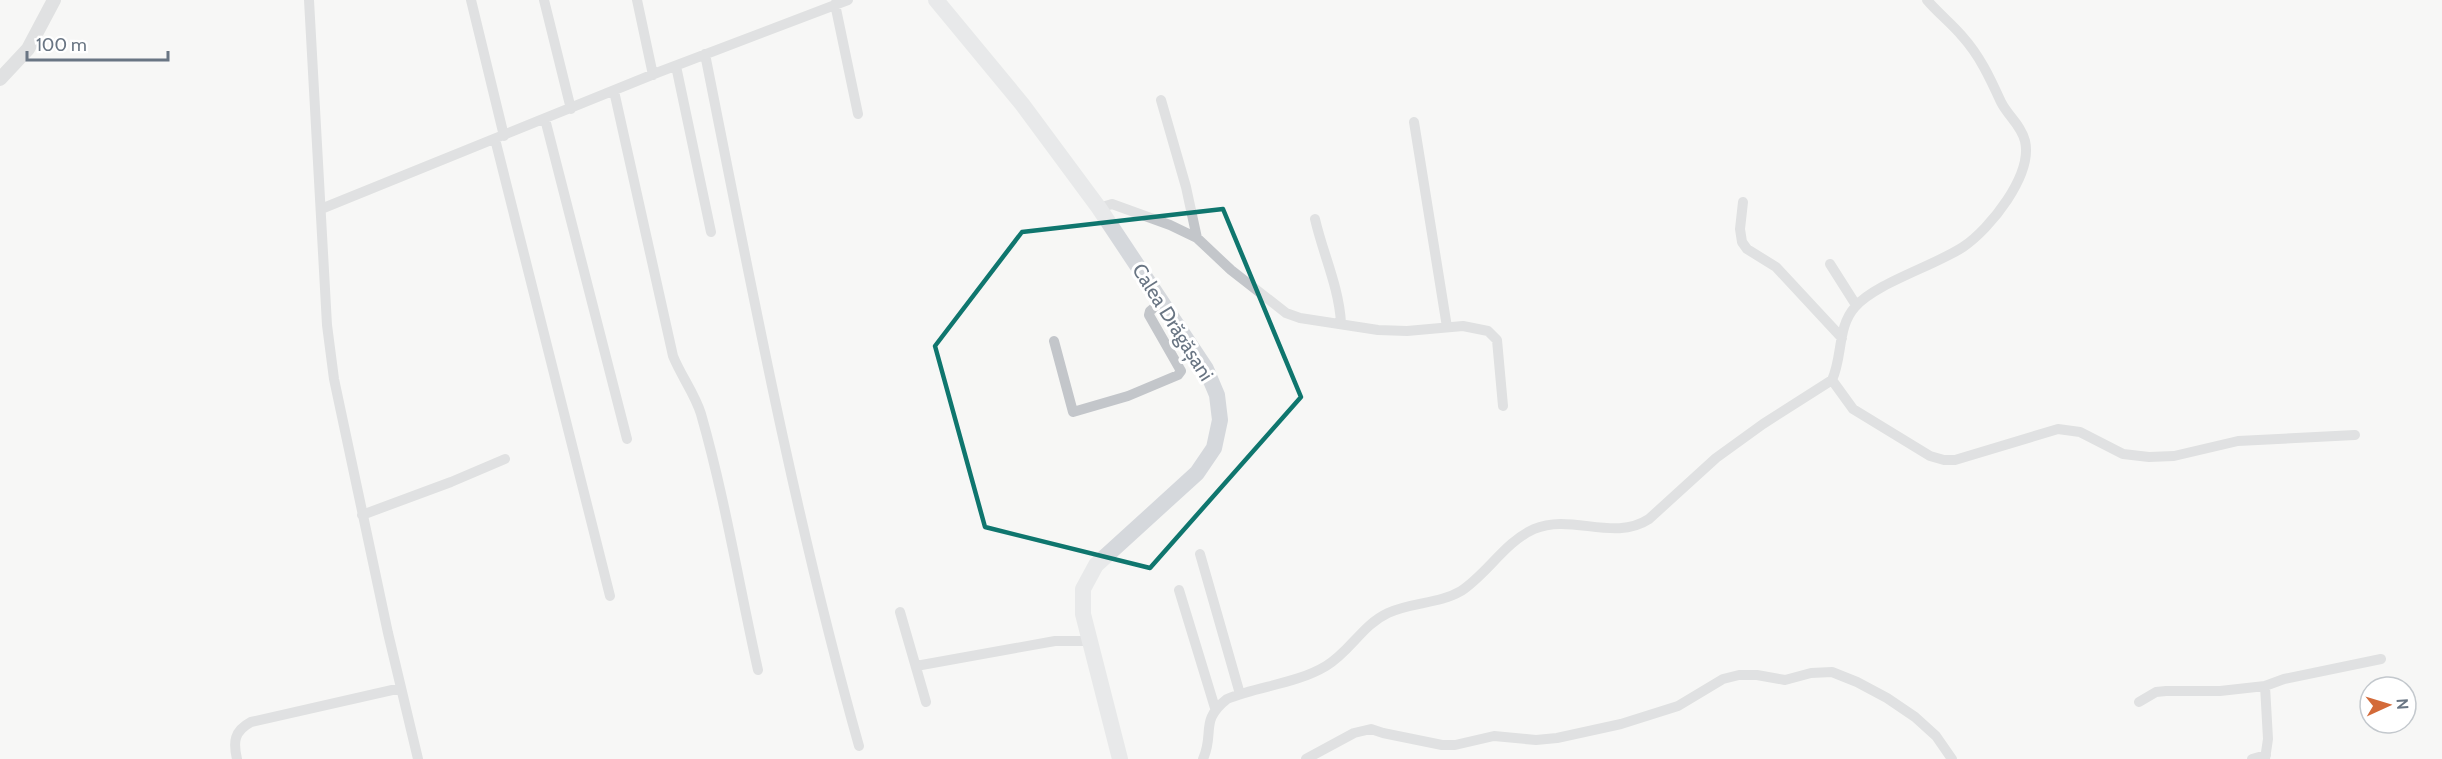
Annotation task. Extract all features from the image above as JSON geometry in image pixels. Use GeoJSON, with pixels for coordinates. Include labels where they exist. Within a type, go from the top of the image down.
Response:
{"type":"FeatureCollection","features":[{"type":"Feature","properties":{"kind":"main road","name":"Calea Drăgășani"},"geometry":{"type":"LineString","coordinates":[[936,0],[1022,104],[1100,208],[1206,369],[1217,395],[1220,420],[1214,448],[1197,473],[1107,555],[1089,576],[1083,589],[1082,600],[1089,641],[1120,759]]}},
{"type":"Feature","properties":{"kind":"street"},"geometry":{"type":"LineString","coordinates":[[0,79],[28,49],[54,0]]}},
{"type":"Feature","properties":{"kind":"street"},"geometry":{"type":"LineString","coordinates":[[309,0],[327,325],[334,378],[362,515],[418,759]]}},
{"type":"Feature","properties":{"kind":"street"},"geometry":{"type":"LineString","coordinates":[[471,0],[500,138],[610,596]]}},
{"type":"Feature","properties":{"kind":"street"},"geometry":{"type":"LineString","coordinates":[[544,0],[572,108]]}},
{"type":"Feature","properties":{"kind":"street"},"geometry":{"type":"LineString","coordinates":[[637,0],[653,75]]}},
{"type":"Feature","properties":{"kind":"street"},"geometry":{"type":"LineString","coordinates":[[321,209],[705,54],[848,0]]}},
{"type":"Feature","properties":{"kind":"street"},"geometry":{"type":"LineString","coordinates":[[1203,759],[1209,719],[1215,708],[1227,699],[1311,673],[1326,666],[1378,618],[1403,607],[1452,596],[1533,530],[1549,525],[1618,529],[1640,525],[1716,458],[1763,424],[1832,380],[1838,369],[1842,338],[1848,316],[1856,305],[1877,291],[1964,246],[2001,207],[2023,171],[2026,144],[2023,135],[2001,104],[1984,64],[1962,35],[1927,0]]}},
{"type":"Feature","properties":{"kind":"street"},"geometry":{"type":"LineString","coordinates":[[836,4],[858,114]]}},
{"type":"Feature","properties":{"kind":"street"},"geometry":{"type":"LineString","coordinates":[[705,54],[760,325],[827,630],[859,746]]}},
{"type":"Feature","properties":{"kind":"street"},"geometry":{"type":"LineString","coordinates":[[676,66],[711,232]]}},
{"type":"Feature","properties":{"kind":"street"},"geometry":{"type":"LineString","coordinates":[[614,91],[674,356],[700,411],[758,670]]}},
{"type":"Feature","properties":{"kind":"street"},"geometry":{"type":"LineString","coordinates":[[1161,100],[1186,187],[1197,237]]}},
{"type":"Feature","properties":{"kind":"street"},"geometry":{"type":"LineString","coordinates":[[545,119],[627,439]]}},
{"type":"Feature","properties":{"kind":"street"},"geometry":{"type":"LineString","coordinates":[[1414,122],[1447,327]]}},
{"type":"Feature","properties":{"kind":"street"},"geometry":{"type":"LineString","coordinates":[[1743,202],[1740,229],[1742,242],[1747,249],[1776,267],[1842,338]]}},
{"type":"Feature","properties":{"kind":"street"},"geometry":{"type":"LineString","coordinates":[[1100,208],[1112,204],[1120,206],[1197,237],[1231,270],[1286,313],[1313,320],[1378,330],[1407,331],[1447,327],[1488,331],[1497,340],[1503,406]]}},
{"type":"Feature","properties":{"kind":"street"},"geometry":{"type":"LineString","coordinates":[[1315,219],[1322,249],[1340,302],[1341,323]]}},
{"type":"Feature","properties":{"kind":"street"},"geometry":{"type":"LineString","coordinates":[[1830,264],[1856,305]]}},
{"type":"Feature","properties":{"kind":"street"},"geometry":{"type":"LineString","coordinates":[[1054,341],[1073,412],[1128,396],[1178,375],[1181,371],[1149,315],[1150,311],[1161,302]]}},
{"type":"Feature","properties":{"kind":"street"},"geometry":{"type":"LineString","coordinates":[[1832,380],[1853,409],[1930,456],[1944,460],[1955,460],[2058,429],[2080,432],[2123,454],[2149,457],[2174,456],[2238,441],[2355,435]]}},
{"type":"Feature","properties":{"kind":"street"},"geometry":{"type":"LineString","coordinates":[[362,515],[505,459]]}},
{"type":"Feature","properties":{"kind":"street"},"geometry":{"type":"LineString","coordinates":[[1200,554],[1240,694]]}},
{"type":"Feature","properties":{"kind":"street"},"geometry":{"type":"LineString","coordinates":[[1179,590],[1215,708]]}},
{"type":"Feature","properties":{"kind":"street"},"geometry":{"type":"LineString","coordinates":[[900,612],[926,702]]}},
{"type":"Feature","properties":{"kind":"street"},"geometry":{"type":"LineString","coordinates":[[916,666],[1055,641],[1076,639],[1089,641]]}},
{"type":"Feature","properties":{"kind":"street"},"geometry":{"type":"LineString","coordinates":[[2139,702],[2156,692],[2220,691],[2265,686],[2284,679],[2381,659]]}},
{"type":"Feature","properties":{"kind":"street"},"geometry":{"type":"LineString","coordinates":[[1306,759],[1354,733],[1371,729],[1442,745],[1455,745],[1494,736],[1536,740],[1557,738],[1621,724],[1678,706],[1723,679],[1740,675],[1757,675],[1785,680],[1804,674],[1832,672],[1877,692],[1915,717],[1936,736],[1953,759]]}},
{"type":"Feature","properties":{"kind":"street"},"geometry":{"type":"LineString","coordinates":[[2252,759],[2266,757],[2268,739],[2265,686]]}},
{"type":"Feature","properties":{"kind":"street"},"geometry":{"type":"LineString","coordinates":[[237,759],[234,740],[237,733],[251,722],[401,688]]}},
{"type":"Feature","properties":{"kind":"highlighted area"},"geometry":{"type":"Polygon","coordinates":[[[1223,209],[1301,397],[1150,568],[985,527],[935,346],[1022,232],[1223,209]]]}}]}
